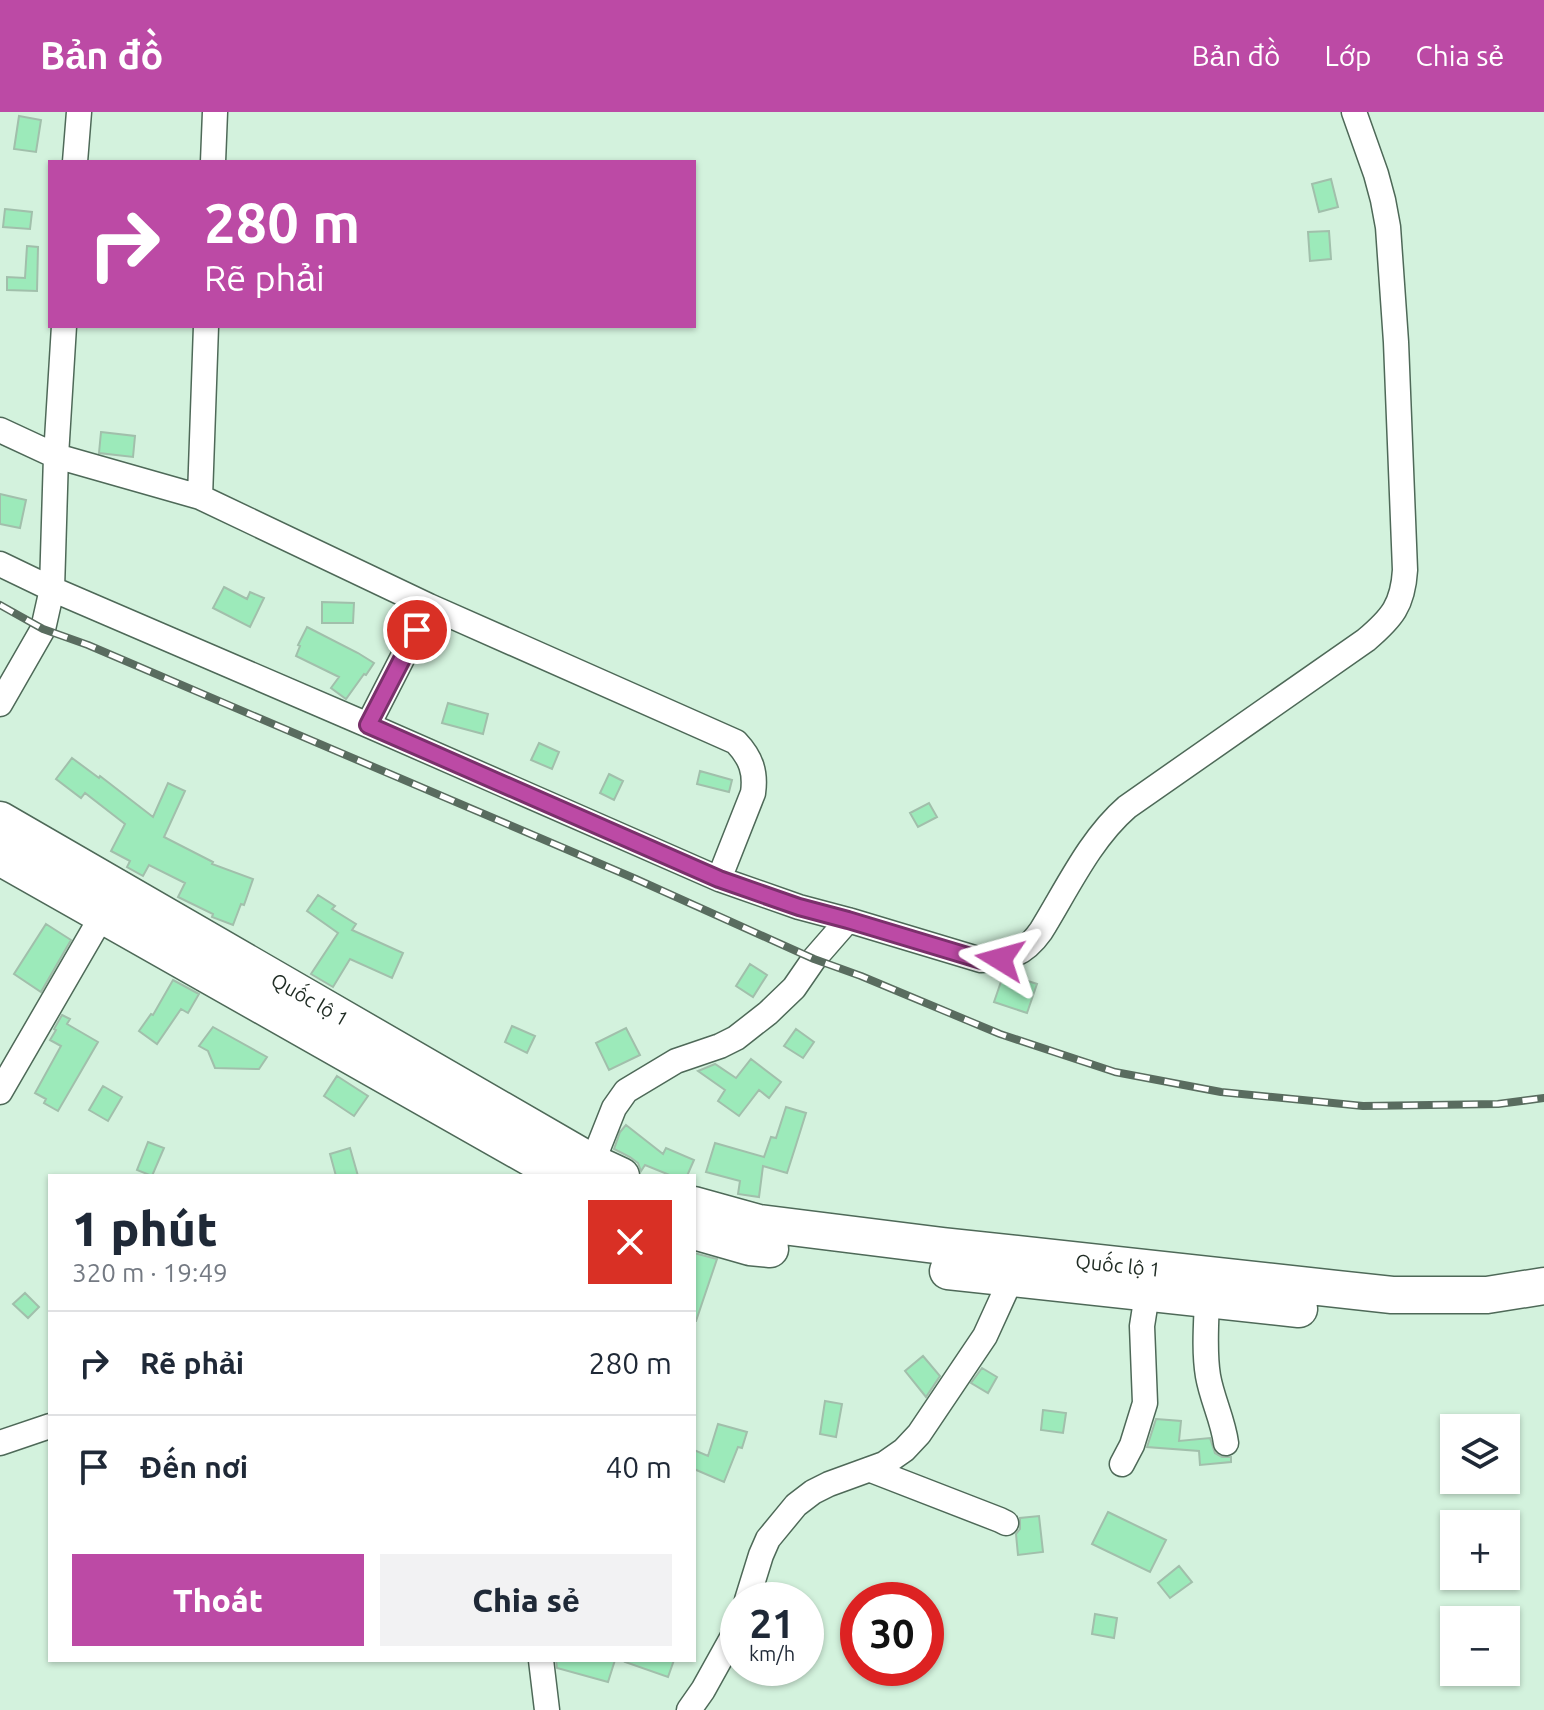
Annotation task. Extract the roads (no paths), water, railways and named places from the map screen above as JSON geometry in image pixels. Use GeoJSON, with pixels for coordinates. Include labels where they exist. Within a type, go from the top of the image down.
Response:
{"type":"FeatureCollection","features":[{"type":"Feature","properties":{"kind":"highway","name":"Quốc lộ 1"},"geometry":{"type":"LineString","coordinates":[[0,820],[591,1173]]}},
{"type":"Feature","properties":{"kind":"highway","name":"Quốc lộ 1"},"geometry":{"type":"LineString","coordinates":[[0,857],[102,916],[591,1173]]}},
{"type":"Feature","properties":{"kind":"highway","name":"Quốc lộ 1"},"geometry":{"type":"LineString","coordinates":[[696,1206],[759,1223],[1392,1295],[1487,1295],[1544,1286]]}},
{"type":"Feature","properties":{"kind":"highway","name":"Quốc lộ 1"},"geometry":{"type":"LineString","coordinates":[[696,1232],[750,1247],[1011,1279],[1354,1315],[1437,1320],[1544,1312]]}},
{"type":"Feature","properties":{"kind":"street"},"geometry":{"type":"LineString","coordinates":[[75,160],[79,112]]}},
{"type":"Feature","properties":{"kind":"street"},"geometry":{"type":"LineString","coordinates":[[213,160],[215,112]]}},
{"type":"Feature","properties":{"kind":"street"},"geometry":{"type":"LineString","coordinates":[[0,564],[719,879],[786,903],[981,960],[1019,954],[1032,944],[1098,837],[1115,817],[1366,640],[1394,614],[1401,601],[1405,570],[1388,227],[1376,174],[1354,112]]}},
{"type":"Feature","properties":{"kind":"street"},"geometry":{"type":"LineString","coordinates":[[0,704],[43,629],[52,589],[64,328]]}},
{"type":"Feature","properties":{"kind":"street"},"geometry":{"type":"LineString","coordinates":[[200,497],[206,328]]}},
{"type":"Feature","properties":{"kind":"street"},"geometry":{"type":"LineString","coordinates":[[0,430],[56,456],[200,497],[429,606],[736,742],[750,760],[755,781],[719,879]]}},
{"type":"Feature","properties":{"kind":"street"},"geometry":{"type":"LineString","coordinates":[[368,725],[429,606]]}},
{"type":"Feature","properties":{"kind":"street"},"geometry":{"type":"LineString","coordinates":[[0,1092],[102,916]]}},
{"type":"Feature","properties":{"kind":"street"},"geometry":{"type":"LineString","coordinates":[[591,1173],[614,1108],[626,1091],[676,1061],[736,1038],[794,988],[848,920]]}},
{"type":"Feature","properties":{"kind":"street"},"geometry":{"type":"LineString","coordinates":[[753,1582],[768,1539],[796,1505],[829,1484],[895,1458],[919,1434],[985,1336],[1011,1279]]}},
{"type":"Feature","properties":{"kind":"street"},"geometry":{"type":"LineString","coordinates":[[1122,1464],[1132,1445],[1145,1403],[1142,1326],[1147,1294]]}},
{"type":"Feature","properties":{"kind":"street"},"geometry":{"type":"LineString","coordinates":[[1207,1301],[1205,1334],[1208,1376],[1226,1443]]}},
{"type":"Feature","properties":{"kind":"street"},"geometry":{"type":"LineString","coordinates":[[0,1443],[48,1427]]}},
{"type":"Feature","properties":{"kind":"street"},"geometry":{"type":"LineString","coordinates":[[871,1470],[1006,1523]]}},
{"type":"Feature","properties":{"kind":"street"},"geometry":{"type":"LineString","coordinates":[[689,1710],[720,1659]]}},
{"type":"Feature","properties":{"kind":"street"},"geometry":{"type":"LineString","coordinates":[[541,1662],[547,1710]]}},
{"type":"Feature","properties":{"kind":"railway"},"geometry":{"type":"LineString","coordinates":[[0,605],[43,629],[88,645],[636,879],[814,959],[1000,1034],[1115,1072],[1221,1092],[1363,1106],[1498,1104],[1544,1098]]}}]}
